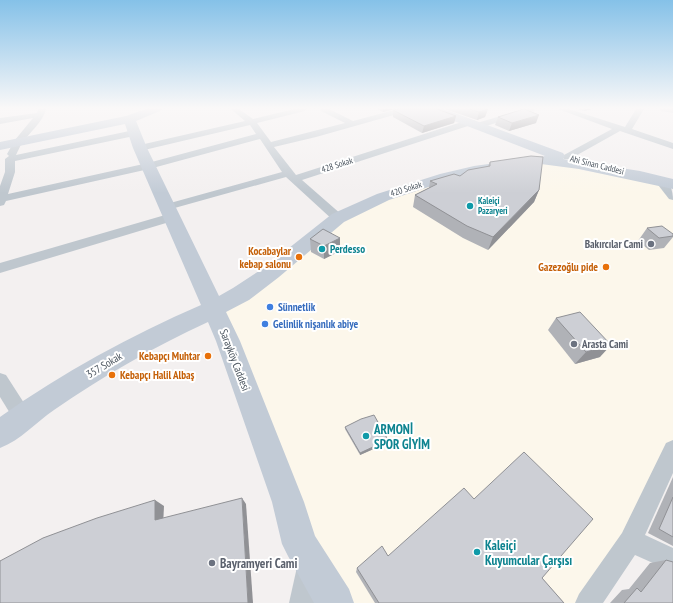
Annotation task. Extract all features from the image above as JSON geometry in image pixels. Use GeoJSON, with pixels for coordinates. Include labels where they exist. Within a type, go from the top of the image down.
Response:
{"type":"FeatureCollection","features":[{"type":"Feature","properties":{"kind":"street"},"geometry":{"type":"LineString","coordinates":[[1,201],[5,173],[18,142],[23,137]]}},
{"type":"Feature","properties":{"kind":"street"},"geometry":{"type":"LineString","coordinates":[[0,146],[41,137]]}},
{"type":"Feature","properties":{"kind":"street"},"geometry":{"type":"LineString","coordinates":[[10,159],[93,137]]}},
{"type":"Feature","properties":{"kind":"street"},"geometry":{"type":"LineString","coordinates":[[1,201],[115,137]]}},
{"type":"Feature","properties":{"kind":"street","name":"Sarayköy Caddesi"},"geometry":{"type":"LineString","coordinates":[[139,137],[169,212],[214,309],[288,502],[300,544],[335,603]]}},
{"type":"Feature","properties":{"kind":"street"},"geometry":{"type":"LineString","coordinates":[[262,137],[291,176],[338,218]]}},
{"type":"Feature","properties":{"kind":"street"},"geometry":{"type":"LineString","coordinates":[[269,145],[300,137]]}},
{"type":"Feature","properties":{"kind":"street","name":"428 Sokak"},"geometry":{"type":"LineString","coordinates":[[0,268],[169,212],[429,137]]}},
{"type":"Feature","properties":{"kind":"street","name":"Ahi Sinan Caddesi"},"geometry":{"type":"LineString","coordinates":[[499,137],[528,154],[567,158],[662,181]]}},
{"type":"Feature","properties":{"kind":"street"},"geometry":{"type":"LineString","coordinates":[[567,158],[608,137]]}},
{"type":"Feature","properties":{"kind":"street"},"geometry":{"type":"LineString","coordinates":[[647,137],[673,146]]}},
{"type":"Feature","properties":{"kind":"street","name":"420 Sokak"},"geometry":{"type":"LineString","coordinates":[[214,309],[241,294],[266,276],[338,218],[390,194],[445,177],[528,154],[554,161],[662,181]]}},
{"type":"Feature","properties":{"kind":"street"},"geometry":{"type":"LineString","coordinates":[[662,181],[673,197]]}},
{"type":"Feature","properties":{"kind":"street","name":"357 Sokak"},"geometry":{"type":"LineString","coordinates":[[0,434],[44,401],[114,358],[174,327],[214,309]]}},
{"type":"Feature","properties":{"kind":"street"},"geometry":{"type":"LineString","coordinates":[[0,381],[23,417]]}},
{"type":"Feature","properties":{"kind":"street"},"geometry":{"type":"LineString","coordinates":[[588,603],[630,541],[673,450]]}},
{"type":"Feature","properties":{"kind":"street"},"geometry":{"type":"LineString","coordinates":[[630,541],[673,560]]}},
{"type":"Feature","properties":{"kind":"street"},"geometry":{"type":"LineString","coordinates":[[302,603],[310,560]]}},
{"type":"Feature","properties":{"kind":"shaded area"},"geometry":{"type":"Polygon","coordinates":[[[510,163],[567,164],[581,170],[658,183],[673,198],[673,450],[588,603],[336,603],[220,311],[305,244],[383,197],[510,163]]]}},
{"type":"Feature","properties":{"kind":"building"},"geometry":{"type":"Polygon","coordinates":[[[531,156],[543,157],[539,190],[493,237],[467,226],[415,195],[437,184],[430,181],[454,174],[460,176],[468,170],[490,166],[490,162],[531,156]]]}},
{"type":"Feature","properties":{"kind":"building"},"geometry":{"type":"Polygon","coordinates":[[[662,226],[673,234],[673,236],[659,238],[647,228],[662,226]]]}},
{"type":"Feature","properties":{"kind":"building"},"geometry":{"type":"Polygon","coordinates":[[[323,229],[340,238],[324,246],[310,239],[323,229]]]}},
{"type":"Feature","properties":{"kind":"building"},"geometry":{"type":"Polygon","coordinates":[[[580,312],[611,345],[586,352],[556,318],[580,312]]]}},
{"type":"Feature","properties":{"kind":"building","name":"ARMONİ SPOR GİYİM"},"geometry":{"type":"Polygon","coordinates":[[[374,415],[388,440],[360,453],[345,427],[361,419],[374,415]]]}},
{"type":"Feature","properties":{"kind":"building"},"geometry":{"type":"Polygon","coordinates":[[[524,452],[593,519],[542,578],[564,603],[379,603],[357,568],[382,546],[388,556],[464,488],[474,499],[524,452]]]}},
{"type":"Feature","properties":{"kind":"building"},"geometry":{"type":"Polygon","coordinates":[[[673,497],[673,537],[659,529],[673,497]]]}},
{"type":"Feature","properties":{"kind":"building"},"geometry":{"type":"Polygon","coordinates":[[[242,498],[248,603],[0,603],[0,561],[43,538],[97,518],[155,500],[155,520],[242,498]]]}},
{"type":"Feature","properties":{"kind":"building"},"geometry":{"type":"Polygon","coordinates":[[[666,560],[673,562],[673,603],[624,603],[637,588],[641,592],[666,560]]]}},
{"type":"Feature","properties":{"kind":"place","name":"Kaleiçi Pazaryeri"},"geometry":{"type":"Point","coordinates":[470,206]}},
{"type":"Feature","properties":{"kind":"place","name":"Bakırcılar Cami"},"geometry":{"type":"Point","coordinates":[651,244]}},
{"type":"Feature","properties":{"kind":"place","name":"Perdesso"},"geometry":{"type":"Point","coordinates":[322,249]}},
{"type":"Feature","properties":{"kind":"place","name":"Kocabaylar kebap salonu"},"geometry":{"type":"Point","coordinates":[299,257]}},
{"type":"Feature","properties":{"kind":"place","name":"Gazezoğlu pide"},"geometry":{"type":"Point","coordinates":[606,267]}},
{"type":"Feature","properties":{"kind":"place","name":"Sünnetlik"},"geometry":{"type":"Point","coordinates":[270,307]}},
{"type":"Feature","properties":{"kind":"place","name":"Gelinlik nişanlık abiye"},"geometry":{"type":"Point","coordinates":[265,324]}},
{"type":"Feature","properties":{"kind":"place","name":"Arasta Cami"},"geometry":{"type":"Point","coordinates":[574,344]}},
{"type":"Feature","properties":{"kind":"place","name":"Kebapçı Muhtar"},"geometry":{"type":"Point","coordinates":[208,356]}},
{"type":"Feature","properties":{"kind":"place","name":"Kebapçı Halil Albaş"},"geometry":{"type":"Point","coordinates":[112,375]}},
{"type":"Feature","properties":{"kind":"place","name":"ARMONİ SPOR GİYİM"},"geometry":{"type":"Point","coordinates":[366,436]}},
{"type":"Feature","properties":{"kind":"place","name":"Kaleiçi Kuyumcular Çarşısı"},"geometry":{"type":"Point","coordinates":[477,552]}},
{"type":"Feature","properties":{"kind":"place","name":"Bayramyeri Cami"},"geometry":{"type":"Point","coordinates":[212,563]}}]}
